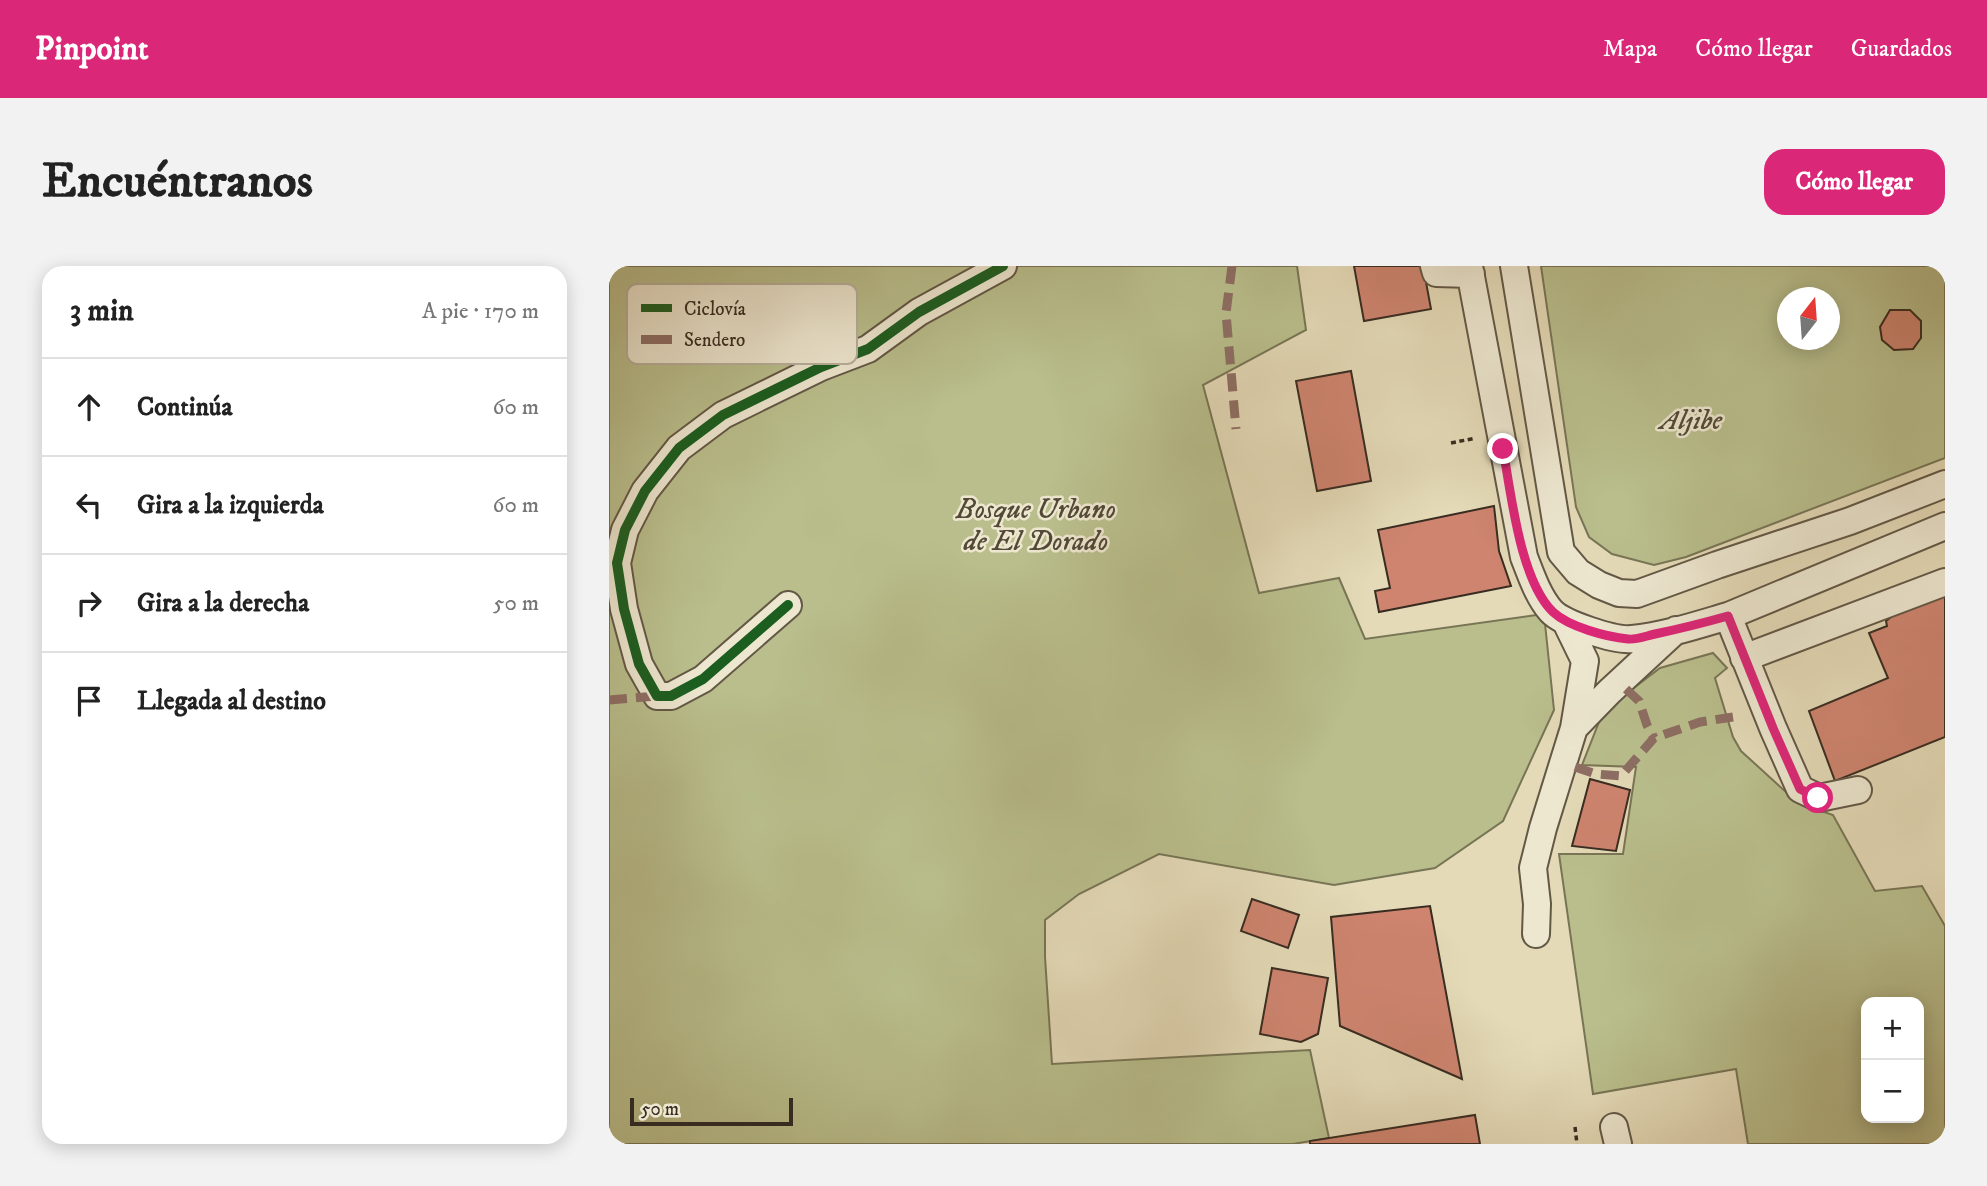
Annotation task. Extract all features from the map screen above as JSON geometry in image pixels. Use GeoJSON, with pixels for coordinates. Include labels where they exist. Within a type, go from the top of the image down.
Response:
{"type":"FeatureCollection","features":[{"type":"Feature","properties":{"kind":"street"},"geometry":{"type":"LineString","coordinates":[[857,353],[867,349],[919,312],[1003,266]]}},
{"type":"Feature","properties":{"kind":"street"},"geometry":{"type":"LineString","coordinates":[[1434,266],[1436,273],[1470,270],[1524,557],[1535,585],[1552,611],[1566,622],[1630,640],[1676,630],[1728,616],[1945,526]]}},
{"type":"Feature","properties":{"kind":"street"},"geometry":{"type":"LineString","coordinates":[[1514,266],[1561,552],[1578,572],[1598,585],[1619,593],[1637,594],[1850,521],[1945,484]]}},
{"type":"Feature","properties":{"kind":"street"},"geometry":{"type":"LineString","coordinates":[[788,605],[703,679],[671,696],[657,696],[639,664],[624,609],[618,563],[625,530],[645,491],[679,448],[723,415],[829,364]]}},
{"type":"Feature","properties":{"kind":"street"},"geometry":{"type":"LineString","coordinates":[[1744,658],[1945,582]]}},
{"type":"Feature","properties":{"kind":"street"},"geometry":{"type":"LineString","coordinates":[[1728,616],[1800,789],[1818,798],[1858,790]]}},
{"type":"Feature","properties":{"kind":"street"},"geometry":{"type":"LineString","coordinates":[[1536,934],[1537,904],[1533,869],[1574,728],[1585,662],[1566,622]]}},
{"type":"Feature","properties":{"kind":"street"},"geometry":{"type":"LineString","coordinates":[[1574,728],[1676,630]]}},
{"type":"Feature","properties":{"kind":"path"},"geometry":{"type":"LineString","coordinates":[[1451,443],[1485,436]]}},
{"type":"Feature","properties":{"kind":"path"},"geometry":{"type":"LineString","coordinates":[[1575,1127],[1577,1144]]}},
{"type":"Feature","properties":{"kind":"green space","name":"Bosque Urbano de El Dorado"},"geometry":{"type":"Polygon","coordinates":[[[609,266],[1297,266],[1306,330],[1203,385],[1259,593],[1339,578],[1365,639],[1544,614],[1554,710],[1503,821],[1435,868],[1334,885],[1159,854],[1079,894],[1045,920],[1045,957],[1052,1064],[1310,1050],[1329,1138],[1293,1144],[609,1144],[609,266]]]}},
{"type":"Feature","properties":{"kind":"green space","name":"Aljibe"},"geometry":{"type":"Polygon","coordinates":[[[1541,266],[1945,266],[1945,458],[1686,557],[1654,565],[1612,554],[1589,537],[1576,507],[1541,266]]]}},
{"type":"Feature","properties":{"kind":"green space"},"geometry":{"type":"Polygon","coordinates":[[[1713,653],[1727,668],[1715,678],[1733,737],[1741,751],[1798,803],[1833,815],[1875,891],[1922,886],[1945,926],[1945,1144],[1748,1144],[1736,1069],[1593,1094],[1559,854],[1623,854],[1636,767],[1582,765],[1599,722],[1610,706],[1660,668],[1713,653]]]}},
{"type":"Feature","properties":{"kind":"building"},"geometry":{"type":"Polygon","coordinates":[[[1354,266],[1423,266],[1431,309],[1364,321],[1354,266]]]}},
{"type":"Feature","properties":{"kind":"building"},"geometry":{"type":"Polygon","coordinates":[[[1890,310],[1910,310],[1921,321],[1921,338],[1913,349],[1894,350],[1882,340],[1880,327],[1890,310]]]}},
{"type":"Feature","properties":{"kind":"building"},"geometry":{"type":"Polygon","coordinates":[[[1351,371],[1371,481],[1317,491],[1296,381],[1351,371]]]}},
{"type":"Feature","properties":{"kind":"building"},"geometry":{"type":"Polygon","coordinates":[[[1494,506],[1499,551],[1511,586],[1379,612],[1375,591],[1390,588],[1378,530],[1494,506]]]}},
{"type":"Feature","properties":{"kind":"building"},"geometry":{"type":"Polygon","coordinates":[[[1945,583],[1945,737],[1835,781],[1809,711],[1888,678],[1869,633],[1887,626],[1886,621],[1900,610],[1945,583]]]}},
{"type":"Feature","properties":{"kind":"building"},"geometry":{"type":"Polygon","coordinates":[[[1590,779],[1630,790],[1616,851],[1572,846],[1590,779]]]}},
{"type":"Feature","properties":{"kind":"building"},"geometry":{"type":"Polygon","coordinates":[[[1252,899],[1299,915],[1288,948],[1241,931],[1252,899]]]}},
{"type":"Feature","properties":{"kind":"building"},"geometry":{"type":"Polygon","coordinates":[[[1430,906],[1462,1079],[1340,1026],[1331,917],[1430,906]]]}},
{"type":"Feature","properties":{"kind":"building"},"geometry":{"type":"Polygon","coordinates":[[[1272,968],[1328,978],[1318,1034],[1301,1042],[1260,1034],[1272,968]]]}},
{"type":"Feature","properties":{"kind":"building"},"geometry":{"type":"Polygon","coordinates":[[[1475,1115],[1480,1144],[1310,1144],[1310,1141],[1475,1115]]]}},
{"type":"Feature","properties":{"kind":"marked path"},"geometry":{"type":"LineString","coordinates":[[1232,266],[1226,313],[1236,429]]}},
{"type":"Feature","properties":{"kind":"marked path"},"geometry":{"type":"LineString","coordinates":[[1626,689],[1639,701],[1654,738]]}},
{"type":"Feature","properties":{"kind":"marked path"},"geometry":{"type":"LineString","coordinates":[[609,700],[657,696]]}},
{"type":"Feature","properties":{"kind":"marked path"},"geometry":{"type":"LineString","coordinates":[[1575,767],[1596,774],[1621,776],[1654,738],[1700,722],[1733,717]]}},
{"type":"Feature","properties":{"kind":"cycle path"},"geometry":{"type":"LineString","coordinates":[[857,353],[868,349],[919,312],[1003,266]]}},
{"type":"Feature","properties":{"kind":"cycle path"},"geometry":{"type":"LineString","coordinates":[[788,605],[703,679],[671,696],[657,696],[639,664],[624,609],[617,563],[625,530],[645,491],[679,448],[723,415],[829,364]]}},
{"type":"Feature","properties":{"kind":"route"},"geometry":{"type":"LineString","coordinates":[[1503,449],[1524,557],[1535,585],[1552,611],[1566,622],[1630,640],[1692,627],[1728,616],[1800,789],[1818,798]]}}]}
